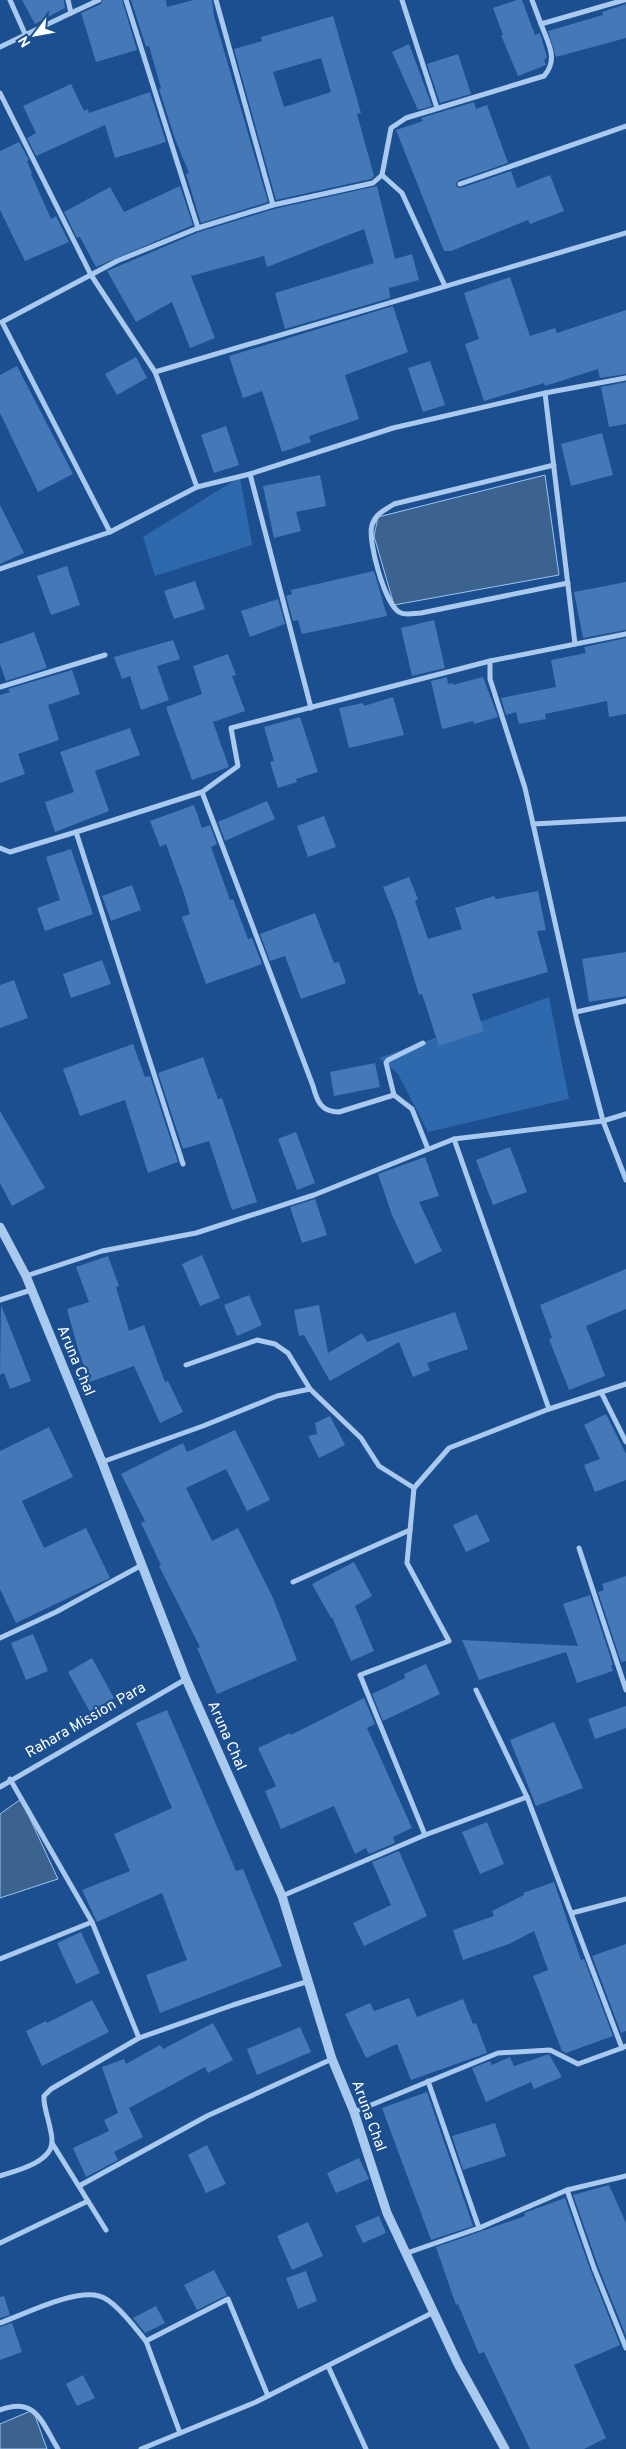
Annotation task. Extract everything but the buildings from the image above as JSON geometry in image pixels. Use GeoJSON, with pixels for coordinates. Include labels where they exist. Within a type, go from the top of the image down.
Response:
{"type":"FeatureCollection","features":[{"type":"Feature","properties":{"kind":"street"},"geometry":{"type":"LineString","coordinates":[[10,0],[26,36]]}},
{"type":"Feature","properties":{"kind":"street"},"geometry":{"type":"LineString","coordinates":[[68,0],[71,13]]}},
{"type":"Feature","properties":{"kind":"street"},"geometry":{"type":"LineString","coordinates":[[0,48],[99,0]]}},
{"type":"Feature","properties":{"kind":"street"},"geometry":{"type":"LineString","coordinates":[[126,0],[198,228]]}},
{"type":"Feature","properties":{"kind":"street"},"geometry":{"type":"LineString","coordinates":[[216,0],[273,205]]}},
{"type":"Feature","properties":{"kind":"street"},"geometry":{"type":"LineString","coordinates":[[402,0],[438,108]]}},
{"type":"Feature","properties":{"kind":"street"},"geometry":{"type":"LineString","coordinates":[[110,532],[1,322],[117,261],[198,228],[273,205],[373,183],[382,175],[391,128],[406,118],[544,76],[552,67],[552,55],[532,0]]}},
{"type":"Feature","properties":{"kind":"street"},"geometry":{"type":"LineString","coordinates":[[541,24],[624,0]]}},
{"type":"Feature","properties":{"kind":"street"},"geometry":{"type":"LineString","coordinates":[[0,93],[91,275],[155,372],[197,487]]}},
{"type":"Feature","properties":{"kind":"street"},"geometry":{"type":"LineString","coordinates":[[460,184],[626,126]]}},
{"type":"Feature","properties":{"kind":"street"},"geometry":{"type":"LineString","coordinates":[[382,175],[402,193],[445,286]]}},
{"type":"Feature","properties":{"kind":"street"},"geometry":{"type":"LineString","coordinates":[[155,372],[626,233]]}},
{"type":"Feature","properties":{"kind":"street"},"geometry":{"type":"LineString","coordinates":[[0,569],[110,532],[197,487],[250,474],[393,428],[546,393],[626,378]]}},
{"type":"Feature","properties":{"kind":"street"},"geometry":{"type":"LineString","coordinates":[[546,393],[575,644]]}},
{"type":"Feature","properties":{"kind":"street"},"geometry":{"type":"LineString","coordinates":[[554,465],[394,504],[379,513],[372,525],[370,538],[386,596],[396,611],[404,614],[568,583]]}},
{"type":"Feature","properties":{"kind":"street"},"geometry":{"type":"LineString","coordinates":[[250,474],[311,708]]}},
{"type":"Feature","properties":{"kind":"street"},"geometry":{"type":"LineString","coordinates":[[0,848],[10,852],[202,792],[238,766],[231,728],[490,661],[626,634]]}},
{"type":"Feature","properties":{"kind":"street"},"geometry":{"type":"LineString","coordinates":[[0,687],[105,655]]}},
{"type":"Feature","properties":{"kind":"street"},"geometry":{"type":"LineString","coordinates":[[490,661],[490,680],[524,788],[603,1122],[626,1180]]}},
{"type":"Feature","properties":{"kind":"street"},"geometry":{"type":"LineString","coordinates":[[202,792],[313,1086],[316,1100],[321,1107],[329,1112],[338,1112],[394,1095]]}},
{"type":"Feature","properties":{"kind":"street"},"geometry":{"type":"LineString","coordinates":[[533,824],[626,819]]}},
{"type":"Feature","properties":{"kind":"street"},"geometry":{"type":"LineString","coordinates":[[76,832],[183,1164]]}},
{"type":"Feature","properties":{"kind":"street"},"geometry":{"type":"LineString","coordinates":[[576,1012],[626,1002]]}},
{"type":"Feature","properties":{"kind":"street"},"geometry":{"type":"LineString","coordinates":[[423,1043],[388,1060],[386,1063],[394,1095],[412,1109],[428,1149]]}},
{"type":"Feature","properties":{"kind":"street"},"geometry":{"type":"LineString","coordinates":[[26,1276],[102,1251],[196,1233],[314,1195],[454,1139],[603,1122],[626,1114]]}},
{"type":"Feature","properties":{"kind":"street"},"geometry":{"type":"LineString","coordinates":[[454,1139],[549,1409]]}},
{"type":"Feature","properties":{"kind":"street","name":"Aruna Chal"},"geometry":{"type":"LineString","coordinates":[[0,1226],[26,1276],[102,1462],[186,1679],[282,1896],[310,1981],[332,2059],[354,2112],[387,2213],[458,2364],[505,2449]]}},
{"type":"Feature","properties":{"kind":"street"},"geometry":{"type":"LineString","coordinates":[[0,1300],[31,1290]]}},
{"type":"Feature","properties":{"kind":"street"},"geometry":{"type":"LineString","coordinates":[[186,1366],[257,1340],[275,1344],[288,1354],[310,1389],[362,1438],[379,1466],[414,1488]]}},
{"type":"Feature","properties":{"kind":"street"},"geometry":{"type":"LineString","coordinates":[[425,1835],[360,1675],[449,1641],[407,1563],[414,1488],[449,1448],[549,1409],[626,1384]]}},
{"type":"Feature","properties":{"kind":"street"},"geometry":{"type":"LineString","coordinates":[[102,1462],[203,1426],[278,1396],[310,1389]]}},
{"type":"Feature","properties":{"kind":"street"},"geometry":{"type":"LineString","coordinates":[[601,1392],[626,1442]]}},
{"type":"Feature","properties":{"kind":"street"},"geometry":{"type":"LineString","coordinates":[[294,1582],[410,1530]]}},
{"type":"Feature","properties":{"kind":"street"},"geometry":{"type":"LineString","coordinates":[[580,1548],[626,1690]]}},
{"type":"Feature","properties":{"kind":"street"},"geometry":{"type":"LineString","coordinates":[[0,1638],[56,1612],[142,1565]]}},
{"type":"Feature","properties":{"kind":"street","name":"Rahara Mission Para"},"geometry":{"type":"LineString","coordinates":[[0,1787],[10,1779],[186,1679]]}},
{"type":"Feature","properties":{"kind":"street"},"geometry":{"type":"LineString","coordinates":[[354,2112],[498,2053],[550,2050],[578,2064],[624,2047],[527,1797],[476,1690]]}},
{"type":"Feature","properties":{"kind":"street"},"geometry":{"type":"LineString","coordinates":[[10,1779],[92,1922],[139,2038]]}},
{"type":"Feature","properties":{"kind":"street"},"geometry":{"type":"LineString","coordinates":[[282,1896],[425,1835],[527,1797]]}},
{"type":"Feature","properties":{"kind":"street"},"geometry":{"type":"LineString","coordinates":[[572,1913],[626,1899]]}},
{"type":"Feature","properties":{"kind":"street"},"geometry":{"type":"LineString","coordinates":[[0,1959],[92,1922]]}},
{"type":"Feature","properties":{"kind":"street"},"geometry":{"type":"LineString","coordinates":[[106,2230],[52,2143],[44,2110],[44,2096],[51,2089],[139,2038],[233,2005],[310,1981]]}},
{"type":"Feature","properties":{"kind":"street"},"geometry":{"type":"LineString","coordinates":[[79,2186],[206,2116],[332,2059]]}},
{"type":"Feature","properties":{"kind":"street"},"geometry":{"type":"LineString","coordinates":[[428,2081],[479,2228]]}},
{"type":"Feature","properties":{"kind":"street"},"geometry":{"type":"LineString","coordinates":[[0,2176],[38,2160],[47,2154],[52,2143]]}},
{"type":"Feature","properties":{"kind":"street"},"geometry":{"type":"LineString","coordinates":[[407,2253],[479,2228],[567,2190],[626,2176]]}},
{"type":"Feature","properties":{"kind":"street"},"geometry":{"type":"LineString","coordinates":[[567,2190],[594,2268],[626,2348]]}},
{"type":"Feature","properties":{"kind":"street"},"geometry":{"type":"LineString","coordinates":[[0,2243],[88,2201]]}},
{"type":"Feature","properties":{"kind":"street"},"geometry":{"type":"LineString","coordinates":[[0,2323],[75,2296],[100,2296],[125,2315],[146,2341],[180,2433]]}},
{"type":"Feature","properties":{"kind":"street"},"geometry":{"type":"LineString","coordinates":[[146,2341],[228,2299],[268,2396]]}},
{"type":"Feature","properties":{"kind":"street"},"geometry":{"type":"LineString","coordinates":[[141,2449],[268,2396],[434,2312]]}},
{"type":"Feature","properties":{"kind":"street"},"geometry":{"type":"LineString","coordinates":[[328,2366],[366,2449]]}},
{"type":"Feature","properties":{"kind":"street"},"geometry":{"type":"LineString","coordinates":[[0,2410],[21,2405],[30,2407],[58,2449]]}},
{"type":"Feature","properties":{"kind":"shaded area"},"geometry":{"type":"Polygon","coordinates":[[[545,475],[559,575],[394,605],[374,536],[378,517],[545,475]]]}},
{"type":"Feature","properties":{"kind":"shaded area"},"geometry":{"type":"Polygon","coordinates":[[[240,477],[252,545],[155,576],[143,537],[240,477]]]}},
{"type":"Feature","properties":{"kind":"shaded area"},"geometry":{"type":"Polygon","coordinates":[[[549,997],[569,1099],[428,1132],[398,1074],[379,1058],[549,997]]]}},
{"type":"Feature","properties":{"kind":"shaded area"},"geometry":{"type":"Polygon","coordinates":[[[21,1799],[58,1879],[0,1898],[0,1814],[21,1799]]]}},
{"type":"Feature","properties":{"kind":"shaded area"},"geometry":{"type":"Polygon","coordinates":[[[33,2410],[47,2449],[0,2449],[0,2424],[33,2410]]]}}]}
